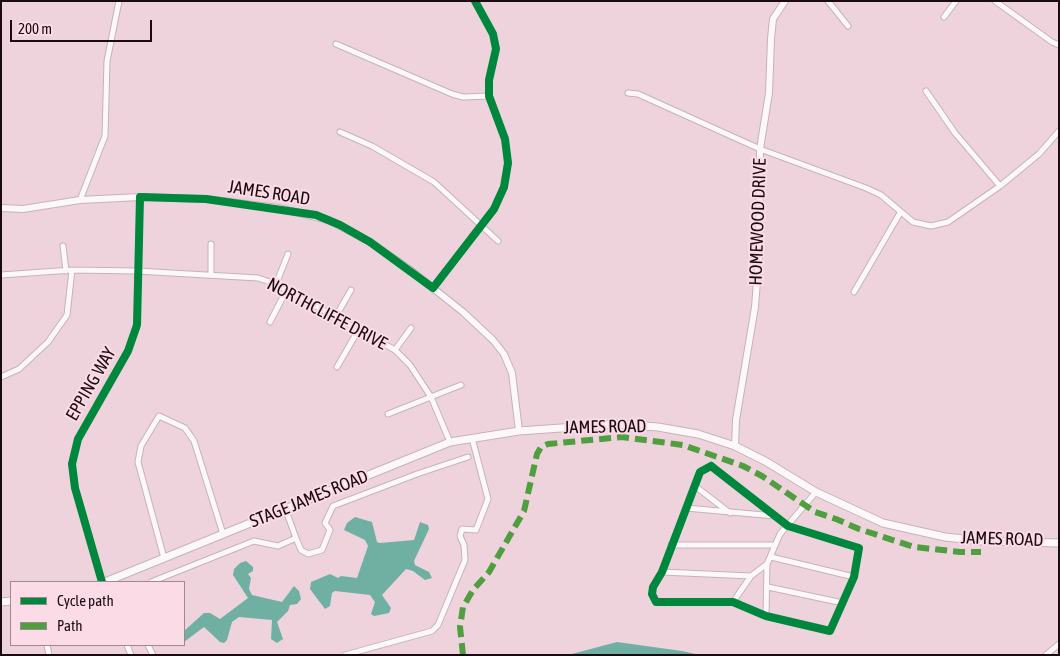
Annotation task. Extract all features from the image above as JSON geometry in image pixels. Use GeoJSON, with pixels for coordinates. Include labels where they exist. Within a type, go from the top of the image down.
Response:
{"type":"FeatureCollection","features":[{"type":"Feature","properties":{"kind":"main road","name":"JAMES ROAD"},"geometry":{"type":"LineString","coordinates":[[519,431],[617,424],[658,427],[698,434],[735,446],[765,461],[816,492],[883,523],[913,531],[983,541],[1059,543]]}},
{"type":"Feature","properties":{"kind":"main road","name":"STAGE JAMES ROAD"},"geometry":{"type":"LineString","coordinates":[[106,581],[450,442],[519,431]]}},
{"type":"Feature","properties":{"kind":"street"},"geometry":{"type":"LineString","coordinates":[[80,200],[105,136],[107,61],[120,1]]}},
{"type":"Feature","properties":{"kind":"street"},"geometry":{"type":"LineString","coordinates":[[433,288],[494,209],[504,187],[508,163],[505,139],[489,96],[489,80],[496,49],[493,34],[475,1]]}},
{"type":"Feature","properties":{"kind":"street","name":"HOMEWOOD DRIVE"},"geometry":{"type":"LineString","coordinates":[[735,446],[736,420],[755,307],[759,255],[760,149],[770,93],[773,19],[785,1]]}},
{"type":"Feature","properties":{"kind":"street"},"geometry":{"type":"LineString","coordinates":[[828,1],[848,26]]}},
{"type":"Feature","properties":{"kind":"street"},"geometry":{"type":"LineString","coordinates":[[944,17],[956,1]]}},
{"type":"Feature","properties":{"kind":"street"},"geometry":{"type":"LineString","coordinates":[[995,1],[1059,45]]}},
{"type":"Feature","properties":{"kind":"street"},"geometry":{"type":"LineString","coordinates":[[336,44],[457,96],[489,96]]}},
{"type":"Feature","properties":{"kind":"street"},"geometry":{"type":"LineString","coordinates":[[926,91],[955,133],[1000,186]]}},
{"type":"Feature","properties":{"kind":"street"},"geometry":{"type":"LineString","coordinates":[[628,93],[638,94],[760,149],[866,188],[881,195],[900,213],[913,222],[931,226],[948,222],[1000,186],[1039,154],[1059,132]]}},
{"type":"Feature","properties":{"kind":"street"},"geometry":{"type":"LineString","coordinates":[[340,132],[372,146],[434,182],[498,241]]}},
{"type":"Feature","properties":{"kind":"street","name":"JAMES ROAD"},"geometry":{"type":"LineString","coordinates":[[1,208],[23,209],[80,200],[140,198],[206,199],[316,215],[340,225],[370,242],[433,288],[480,327],[504,354],[512,373],[519,431]]}},
{"type":"Feature","properties":{"kind":"street","name":"EPPING WAY"},"geometry":{"type":"LineString","coordinates":[[103,581],[75,488],[72,464],[78,439],[116,374],[137,325],[140,198]]}},
{"type":"Feature","properties":{"kind":"street"},"geometry":{"type":"LineString","coordinates":[[854,292],[900,213]]}},
{"type":"Feature","properties":{"kind":"street"},"geometry":{"type":"LineString","coordinates":[[211,244],[211,274]]}},
{"type":"Feature","properties":{"kind":"street"},"geometry":{"type":"LineString","coordinates":[[64,246],[66,271]]}},
{"type":"Feature","properties":{"kind":"street"},"geometry":{"type":"LineString","coordinates":[[276,284],[288,254]]}},
{"type":"Feature","properties":{"kind":"street"},"geometry":{"type":"LineString","coordinates":[[1,377],[19,369],[48,342],[67,315],[72,270]]}},
{"type":"Feature","properties":{"kind":"street","name":"NORTHCLIFFE DRIVE"},"geometry":{"type":"LineString","coordinates":[[1,275],[72,270],[137,271],[258,278],[276,284],[395,350],[410,365],[431,396],[450,442]]}},
{"type":"Feature","properties":{"kind":"street"},"geometry":{"type":"LineString","coordinates":[[270,322],[287,289]]}},
{"type":"Feature","properties":{"kind":"street"},"geometry":{"type":"LineString","coordinates":[[336,316],[351,290]]}},
{"type":"Feature","properties":{"kind":"street"},"geometry":{"type":"LineString","coordinates":[[395,350],[411,328]]}},
{"type":"Feature","properties":{"kind":"street"},"geometry":{"type":"LineString","coordinates":[[337,367],[359,329]]}},
{"type":"Feature","properties":{"kind":"street"},"geometry":{"type":"LineString","coordinates":[[388,414],[461,384]]}},
{"type":"Feature","properties":{"kind":"street"},"geometry":{"type":"LineString","coordinates":[[164,558],[138,462],[141,446],[159,416],[185,428],[194,441],[223,534]]}},
{"type":"Feature","properties":{"kind":"street"},"geometry":{"type":"LineString","coordinates":[[345,655],[432,631],[438,625],[464,560],[464,545],[460,536],[462,529],[476,530],[488,499],[472,438]]}},
{"type":"Feature","properties":{"kind":"street"},"geometry":{"type":"LineString","coordinates":[[285,508],[301,550],[308,554],[322,550],[330,530],[325,523],[333,506],[468,457]]}},
{"type":"Feature","properties":{"kind":"street"},"geometry":{"type":"LineString","coordinates":[[711,466],[788,526],[859,548],[854,577],[830,631],[766,616],[733,602],[656,602],[652,594],[653,587],[662,572],[694,486],[700,472],[711,466]]}},
{"type":"Feature","properties":{"kind":"street"},"geometry":{"type":"LineString","coordinates":[[694,486],[731,514]]}},
{"type":"Feature","properties":{"kind":"street"},"geometry":{"type":"LineString","coordinates":[[733,602],[751,576],[767,564],[780,534],[816,492]]}},
{"type":"Feature","properties":{"kind":"street"},"geometry":{"type":"LineString","coordinates":[[686,508],[731,514],[776,516]]}},
{"type":"Feature","properties":{"kind":"street"},"geometry":{"type":"LineString","coordinates":[[154,581],[254,541],[278,546],[296,538]]}},
{"type":"Feature","properties":{"kind":"street"},"geometry":{"type":"LineString","coordinates":[[671,545],[776,545]]}},
{"type":"Feature","properties":{"kind":"street"},"geometry":{"type":"LineString","coordinates":[[771,557],[854,577]]}},
{"type":"Feature","properties":{"kind":"street"},"geometry":{"type":"LineString","coordinates":[[766,616],[767,564]]}},
{"type":"Feature","properties":{"kind":"street"},"geometry":{"type":"LineString","coordinates":[[662,572],[751,576]]}},
{"type":"Feature","properties":{"kind":"street"},"geometry":{"type":"LineString","coordinates":[[768,587],[843,604]]}},
{"type":"Feature","properties":{"kind":"street"},"geometry":{"type":"LineString","coordinates":[[1046,655],[1059,644]]}},
{"type":"Feature","properties":{"kind":"shaded area"},"geometry":{"type":"Polygon","coordinates":[[[355,517],[372,522],[377,542],[380,543],[414,540],[420,522],[428,525],[429,529],[414,561],[415,565],[429,572],[432,578],[425,580],[413,571],[406,569],[382,595],[391,608],[389,613],[374,616],[371,614],[375,602],[370,595],[335,591],[332,593],[330,606],[325,609],[310,589],[311,582],[330,574],[338,578],[341,576],[357,578],[368,546],[365,540],[344,530],[347,523],[355,517]]]}},
{"type":"Feature","properties":{"kind":"shaded area"},"geometry":{"type":"Polygon","coordinates":[[[246,561],[253,567],[253,571],[248,574],[251,578],[249,589],[252,595],[282,602],[294,586],[299,591],[301,599],[297,604],[290,605],[288,611],[277,622],[283,639],[277,643],[271,639],[272,620],[239,617],[232,622],[227,640],[224,643],[220,642],[204,627],[185,641],[185,630],[204,613],[210,613],[220,619],[248,598],[233,575],[234,569],[240,563],[246,561]]]}},
{"type":"Feature","properties":{"kind":"shaded area"},"geometry":{"type":"Polygon","coordinates":[[[617,642],[682,651],[700,655],[568,655],[617,642]]]}},
{"type":"Feature","properties":{"kind":"marked path"},"geometry":{"type":"LineString","coordinates":[[463,655],[460,627],[463,607],[473,590],[489,572],[524,511],[537,454],[541,447],[548,444],[622,437],[683,445],[743,466],[762,476],[815,512],[859,529],[914,547],[960,552],[981,552]]}},
{"type":"Feature","properties":{"kind":"cycle path"},"geometry":{"type":"LineString","coordinates":[[102,581],[75,488],[72,464],[78,439],[128,351],[137,325],[140,197],[206,199],[316,215],[340,225],[370,242],[433,288],[494,209],[504,187],[508,163],[505,139],[489,96],[489,80],[496,49],[493,34],[475,1]]}},
{"type":"Feature","properties":{"kind":"cycle path"},"geometry":{"type":"LineString","coordinates":[[711,466],[788,526],[859,548],[854,577],[830,631],[766,616],[733,602],[656,602],[652,594],[653,587],[662,572],[700,472],[711,466]]}}]}
